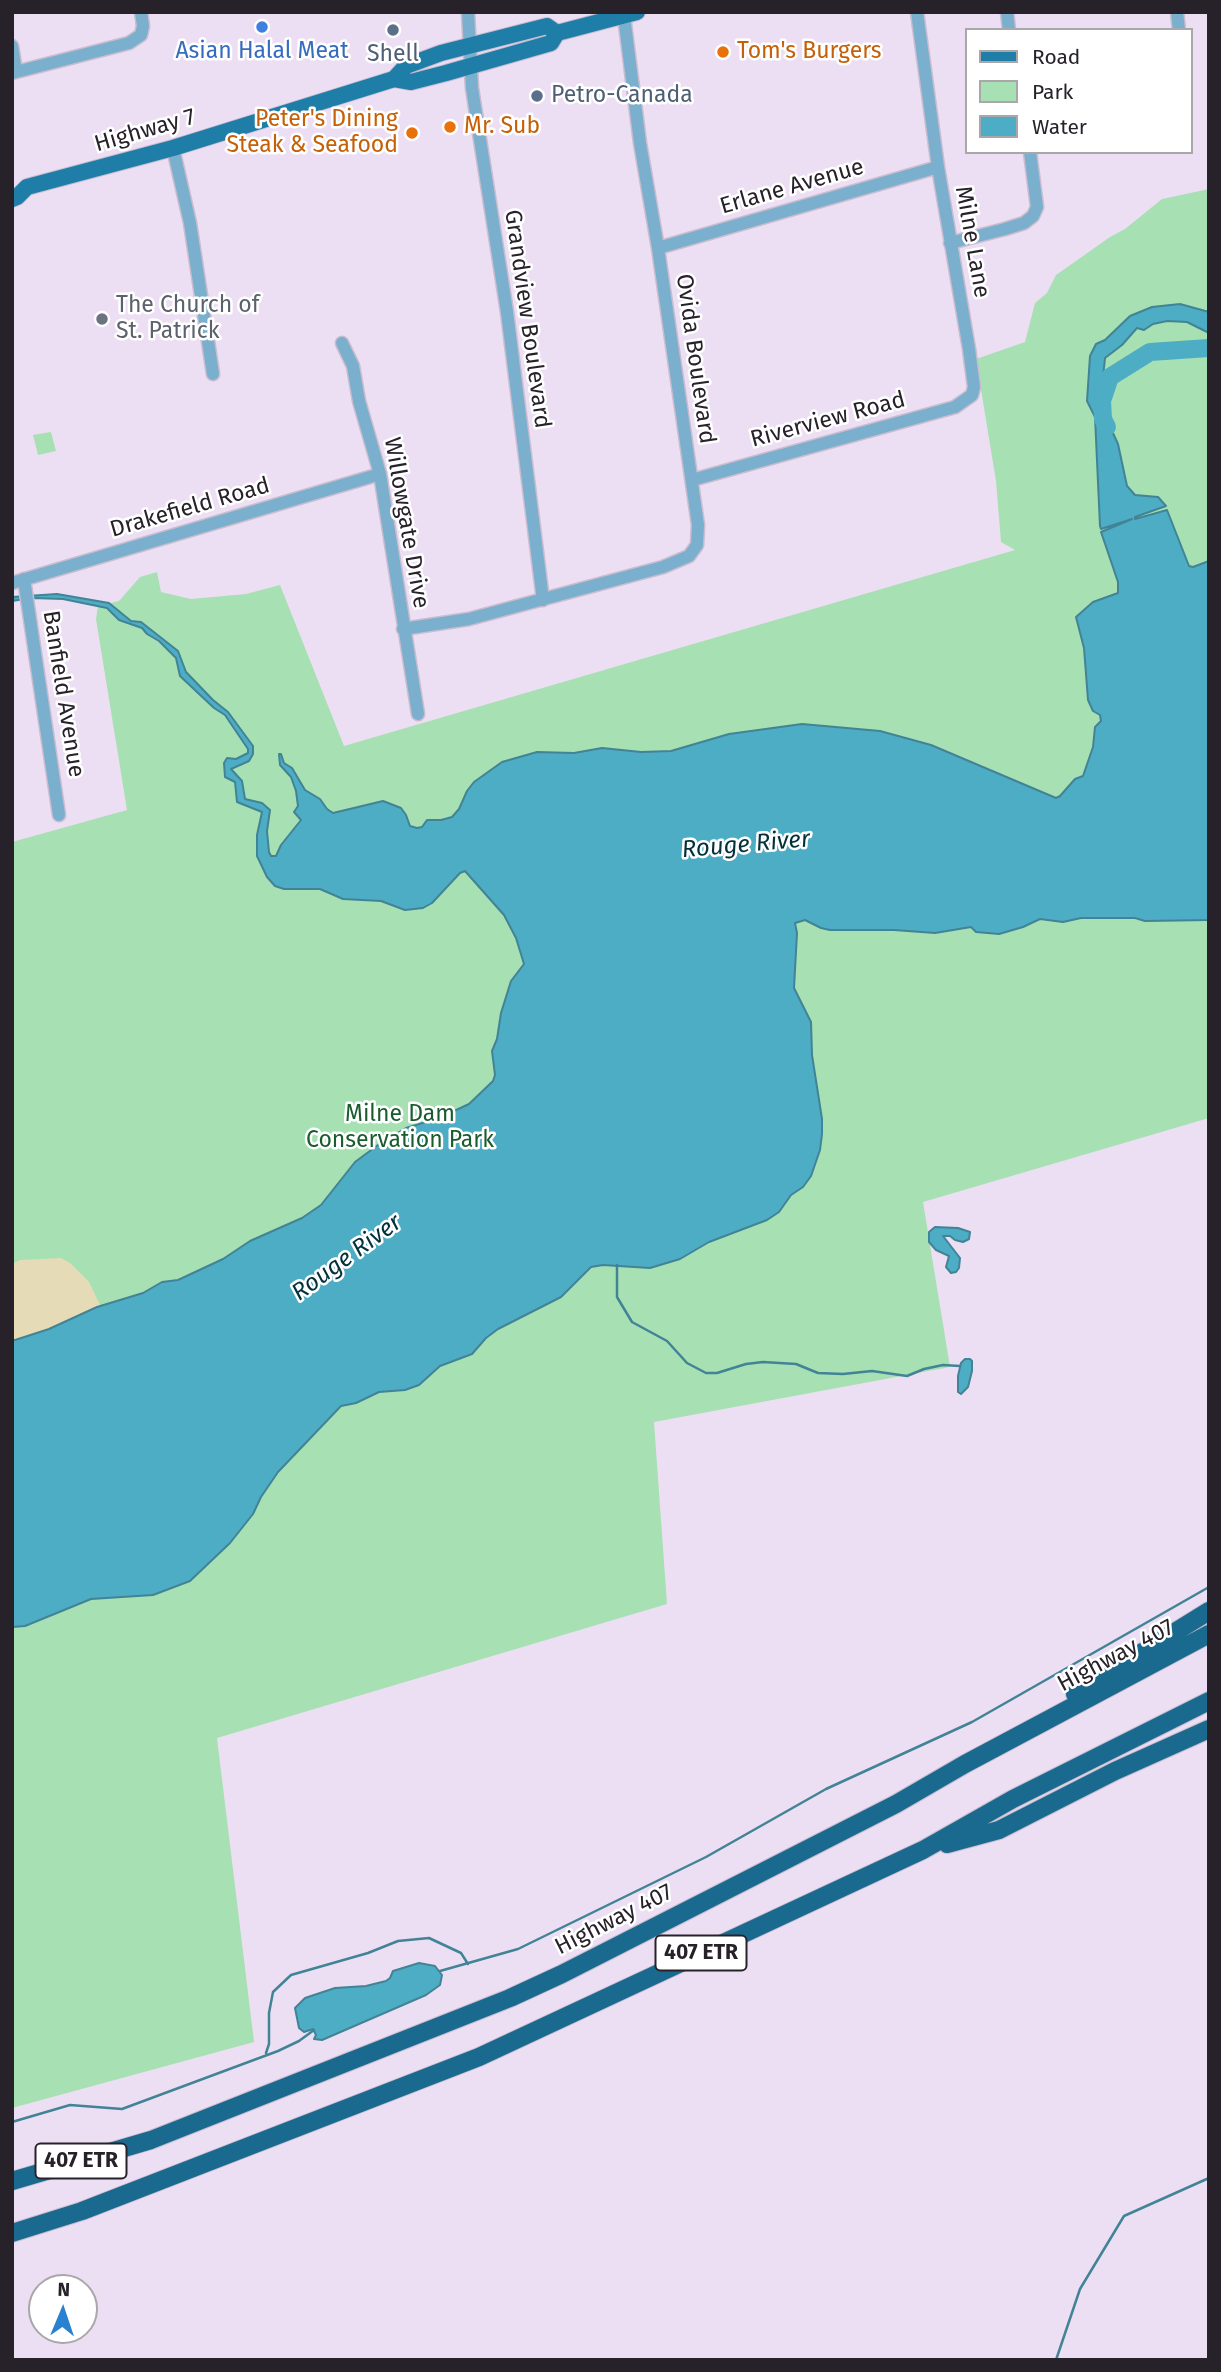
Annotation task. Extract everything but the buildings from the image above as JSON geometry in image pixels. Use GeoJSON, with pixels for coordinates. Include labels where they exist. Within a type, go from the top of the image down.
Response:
{"type":"FeatureCollection","features":[{"type":"Feature","properties":{"kind":"highway"},"geometry":{"type":"LineString","coordinates":[[965,1764],[1130,1658],[1209,1611]]}},
{"type":"Feature","properties":{"kind":"highway","name":"Highway 407"},"geometry":{"type":"LineString","coordinates":[[12,2181],[151,2140],[562,1974],[896,1804],[965,1764],[1209,1634]]}},
{"type":"Feature","properties":{"kind":"highway","name":"407 ETR"},"geometry":{"type":"LineString","coordinates":[[12,2233],[82,2211],[479,2057],[923,1850],[1013,1799],[1209,1701]]}},
{"type":"Feature","properties":{"kind":"highway"},"geometry":{"type":"LineString","coordinates":[[923,1850],[999,1830],[1209,1729]]}},
{"type":"Feature","properties":{"kind":"main road","name":"Highway 7"},"geometry":{"type":"LineString","coordinates":[[12,199],[17,197],[20,184],[173,148],[394,79],[411,82],[551,43],[557,33],[631,14]]}},
{"type":"Feature","properties":{"kind":"main road","name":"Highway 7"},"geometry":{"type":"LineString","coordinates":[[394,79],[406,66],[470,45],[547,26],[557,33]]}},
{"type":"Feature","properties":{"kind":"street"},"geometry":{"type":"LineString","coordinates":[[12,46],[14,72],[129,43],[141,35],[141,12]]}},
{"type":"Feature","properties":{"kind":"street","name":"Grandview Boulevard"},"geometry":{"type":"LineString","coordinates":[[468,12],[469,65],[507,313],[543,600]]}},
{"type":"Feature","properties":{"kind":"street","name":"Milne Lane"},"geometry":{"type":"LineString","coordinates":[[917,12],[938,167],[969,349],[974,387],[972,395]]}},
{"type":"Feature","properties":{"kind":"street","name":"Ovida Boulevard"},"geometry":{"type":"LineString","coordinates":[[403,629],[469,619],[663,567],[689,556],[697,545],[699,536],[692,480],[640,143],[631,14]]}},
{"type":"Feature","properties":{"kind":"street"},"geometry":{"type":"LineString","coordinates":[[173,148],[190,223],[213,374]]}},
{"type":"Feature","properties":{"kind":"street"},"geometry":{"type":"LineString","coordinates":[[950,243],[1024,223],[1033,216],[1037,207],[1030,154]]}},
{"type":"Feature","properties":{"kind":"street","name":"Erlane Avenue"},"geometry":{"type":"LineString","coordinates":[[658,247],[938,167]]}},
{"type":"Feature","properties":{"kind":"street","name":"Willowgate Drive"},"geometry":{"type":"LineString","coordinates":[[342,343],[353,366],[359,401],[380,474],[418,714]]}},
{"type":"Feature","properties":{"kind":"street","name":"Riverview Road"},"geometry":{"type":"LineString","coordinates":[[692,480],[955,407],[972,395]]}},
{"type":"Feature","properties":{"kind":"street","name":"Drakefield Road"},"geometry":{"type":"LineString","coordinates":[[18,581],[380,474]]}},
{"type":"Feature","properties":{"kind":"street","name":"Banfield Avenue"},"geometry":{"type":"LineString","coordinates":[[18,581],[58,815]]}},
{"type":"Feature","properties":{"kind":"green space","name":"Milne Dam Conservation Park"},"geometry":{"type":"Polygon","coordinates":[[[1209,189],[1209,1118],[923,1202],[950,1367],[654,1422],[667,1604],[217,1738],[254,2042],[12,2108],[12,842],[127,810],[96,619],[98,606],[119,601],[140,577],[157,572],[161,592],[191,599],[246,594],[280,585],[344,746],[1015,550],[1001,542],[996,481],[976,359],[1025,342],[1035,303],[1047,293],[1056,275],[1125,229],[1162,199],[1209,189]]]}},
{"type":"Feature","properties":{"kind":"green space"},"geometry":{"type":"Polygon","coordinates":[[[51,432],[56,451],[38,455],[33,435],[51,432]]]}},
{"type":"Feature","properties":{"kind":"sand"},"geometry":{"type":"Polygon","coordinates":[[[61,1258],[89,1282],[104,1313],[12,1357],[12,1264],[20,1260],[61,1258]]]}},
{"type":"Feature","properties":{"kind":"water"},"geometry":{"type":"Polygon","coordinates":[[[1180,304],[1209,312],[1209,333],[1187,322],[1167,321],[1153,324],[1144,330],[1137,328],[1122,345],[1105,358],[1101,397],[1107,420],[1118,444],[1127,486],[1135,495],[1158,497],[1166,506],[1135,519],[1167,510],[1189,566],[1209,561],[1209,920],[1081,918],[1063,922],[1040,919],[999,934],[976,932],[971,927],[935,933],[830,930],[805,920],[795,923],[797,933],[794,988],[811,1022],[812,1055],[822,1134],[820,1150],[811,1176],[803,1187],[791,1195],[779,1212],[767,1220],[709,1242],[680,1259],[650,1268],[603,1265],[591,1267],[561,1297],[498,1329],[472,1354],[440,1366],[419,1385],[405,1390],[379,1392],[356,1403],[341,1406],[278,1472],[253,1514],[230,1543],[190,1581],[153,1595],[91,1599],[25,1626],[12,1627],[12,1341],[49,1329],[97,1307],[143,1293],[162,1282],[178,1280],[223,1259],[250,1241],[302,1218],[321,1205],[355,1162],[382,1142],[406,1128],[439,1118],[469,1104],[493,1081],[495,1075],[492,1051],[501,1013],[511,981],[524,964],[516,938],[504,915],[465,871],[432,903],[423,908],[405,910],[381,901],[343,899],[320,889],[284,889],[275,886],[267,877],[257,856],[257,835],[262,812],[237,802],[235,782],[225,777],[224,763],[227,758],[236,759],[248,753],[248,749],[225,715],[180,676],[176,658],[142,628],[119,620],[107,608],[63,599],[32,598],[12,601],[12,597],[57,594],[109,603],[131,621],[141,622],[178,651],[186,672],[228,712],[253,746],[249,761],[231,769],[242,781],[245,799],[262,803],[270,810],[267,831],[271,856],[276,856],[281,845],[301,820],[294,812],[298,806],[296,791],[291,777],[280,765],[279,754],[284,763],[292,768],[305,790],[320,799],[333,813],[383,801],[401,808],[410,826],[417,828],[422,827],[427,820],[452,817],[474,782],[502,762],[537,752],[574,753],[602,748],[641,752],[671,751],[729,734],[802,724],[880,731],[931,745],[1056,798],[1075,779],[1083,776],[1093,747],[1095,727],[1101,721],[1100,715],[1093,711],[1088,700],[1084,648],[1076,617],[1093,602],[1118,593],[1118,582],[1101,532],[1132,519],[1101,529],[1100,526],[1095,417],[1087,401],[1090,356],[1096,344],[1105,340],[1130,316],[1152,307],[1180,304]]]}},
{"type":"Feature","properties":{"kind":"water"},"geometry":{"type":"Polygon","coordinates":[[[935,1227],[958,1228],[970,1232],[969,1239],[963,1242],[943,1236],[960,1258],[956,1272],[951,1273],[946,1267],[949,1256],[936,1250],[929,1242],[929,1232],[935,1227]]]}},
{"type":"Feature","properties":{"kind":"water"},"geometry":{"type":"Polygon","coordinates":[[[965,1359],[972,1361],[972,1371],[968,1387],[961,1394],[958,1392],[958,1376],[961,1363],[965,1359]]]}},
{"type":"Feature","properties":{"kind":"water"},"geometry":{"type":"Polygon","coordinates":[[[419,1963],[435,1966],[442,1975],[440,1985],[426,1995],[322,2040],[314,2039],[316,2035],[313,2029],[304,2032],[299,2028],[295,2008],[305,1998],[335,1988],[366,1986],[386,1981],[393,1971],[419,1963]]]}},
{"type":"Feature","properties":{"kind":"waterway","name":"Rouge River"},"geometry":{"type":"LineString","coordinates":[[1107,427],[1103,419],[1102,401],[1110,377],[1150,352],[1209,348]]}},
{"type":"Feature","properties":{"kind":"waterway"},"geometry":{"type":"LineString","coordinates":[[617,1265],[617,1297],[632,1322],[667,1341],[687,1363],[706,1373],[763,1362],[796,1364],[818,1373],[872,1371],[907,1376],[943,1365],[960,1366]]}},
{"type":"Feature","properties":{"kind":"waterway"},"geometry":{"type":"LineString","coordinates":[[440,1971],[518,1949],[706,1857],[826,1789],[972,1722],[1209,1587]]}},
{"type":"Feature","properties":{"kind":"waterway"},"geometry":{"type":"LineString","coordinates":[[266,2053],[273,1992],[291,1975],[368,1953],[398,1941],[429,1938],[461,1953],[468,1964]]}},
{"type":"Feature","properties":{"kind":"waterway"},"geometry":{"type":"LineString","coordinates":[[12,2122],[70,2105],[122,2109],[278,2051],[314,2030]]}},
{"type":"Feature","properties":{"kind":"waterway"},"geometry":{"type":"LineString","coordinates":[[1056,2360],[1080,2289],[1124,2216],[1209,2178]]}},
{"type":"Feature","properties":{"kind":"place","name":"Asian Halal Meat"},"geometry":{"type":"Point","coordinates":[262,27]}},
{"type":"Feature","properties":{"kind":"place","name":"Shell"},"geometry":{"type":"Point","coordinates":[393,30]}},
{"type":"Feature","properties":{"kind":"place","name":"Tom's Burgers"},"geometry":{"type":"Point","coordinates":[723,52]}},
{"type":"Feature","properties":{"kind":"place","name":"Petro-Canada"},"geometry":{"type":"Point","coordinates":[537,96]}},
{"type":"Feature","properties":{"kind":"place","name":"Mr. Sub"},"geometry":{"type":"Point","coordinates":[450,127]}},
{"type":"Feature","properties":{"kind":"place","name":"Peter's Dining Steak & Seafood"},"geometry":{"type":"Point","coordinates":[412,133]}},
{"type":"Feature","properties":{"kind":"place","name":"The Church of St. Patrick"},"geometry":{"type":"Point","coordinates":[102,319]}}]}
